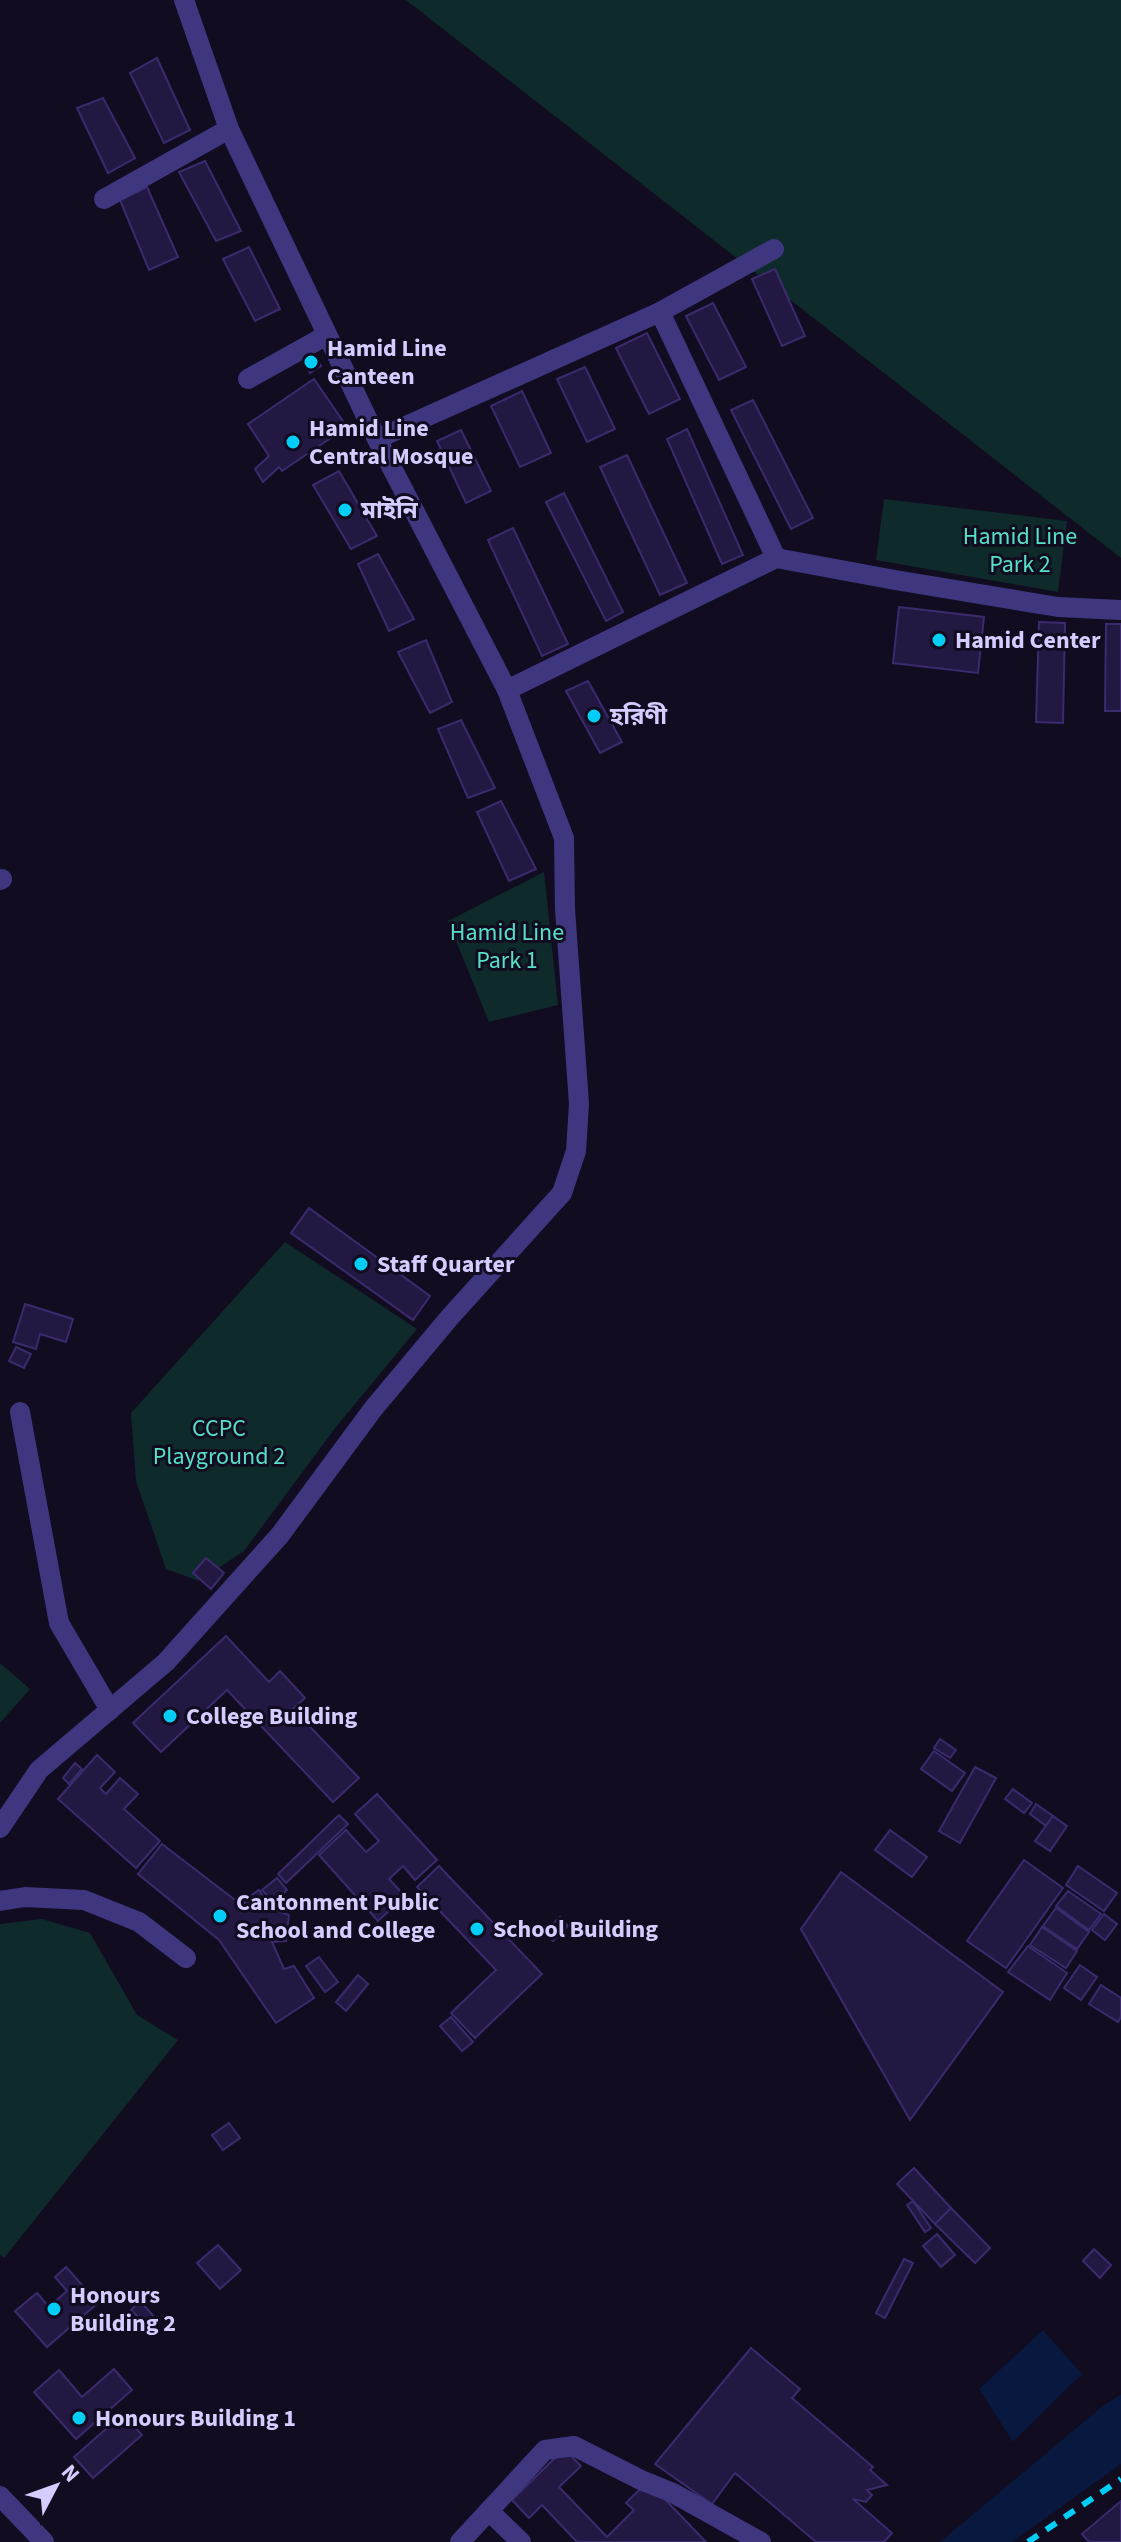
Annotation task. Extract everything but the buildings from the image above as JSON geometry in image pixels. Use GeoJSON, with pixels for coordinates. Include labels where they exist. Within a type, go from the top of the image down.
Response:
{"type":"FeatureCollection","features":[{"type":"Feature","properties":{"kind":"street"},"geometry":{"type":"LineString","coordinates":[[0,1828],[39,1770],[166,1662],[280,1535],[373,1409],[450,1317],[562,1193],[576,1151],[579,1104],[566,924],[564,838],[507,690],[377,439],[229,129],[184,0]]}},
{"type":"Feature","properties":{"kind":"street"},"geometry":{"type":"LineString","coordinates":[[104,199],[229,129]]}},
{"type":"Feature","properties":{"kind":"street"},"geometry":{"type":"LineString","coordinates":[[377,439],[660,312],[774,249]]}},
{"type":"Feature","properties":{"kind":"street"},"geometry":{"type":"LineString","coordinates":[[660,312],[776,558]]}},
{"type":"Feature","properties":{"kind":"street"},"geometry":{"type":"LineString","coordinates":[[248,379],[327,335]]}},
{"type":"Feature","properties":{"kind":"street"},"geometry":{"type":"LineString","coordinates":[[507,690],[776,558],[1058,607],[1121,610]]}},
{"type":"Feature","properties":{"kind":"street"},"geometry":{"type":"LineString","coordinates":[[20,1412],[59,1623],[110,1710]]}},
{"type":"Feature","properties":{"kind":"street"},"geometry":{"type":"LineString","coordinates":[[0,1901],[25,1897],[84,1900],[139,1922],[186,1958]]}},
{"type":"Feature","properties":{"kind":"street"},"geometry":{"type":"LineString","coordinates":[[460,2542],[545,2450],[574,2446],[673,2493],[761,2542]]}},
{"type":"Feature","properties":{"kind":"street"},"geometry":{"type":"LineString","coordinates":[[1,2499],[44,2542]]}},
{"type":"Feature","properties":{"kind":"street"},"geometry":{"type":"LineString","coordinates":[[489,2511],[521,2542]]}},
{"type":"Feature","properties":{"kind":"green space"},"geometry":{"type":"Polygon","coordinates":[[[406,0],[1121,0],[1121,558],[406,0]]]}},
{"type":"Feature","properties":{"kind":"green space","name":"Hamid Line Park 2"},"geometry":{"type":"Polygon","coordinates":[[[884,499],[1067,521],[1058,592],[876,560],[884,499]]]}},
{"type":"Feature","properties":{"kind":"green space","name":"Hamid Line Park 1"},"geometry":{"type":"Polygon","coordinates":[[[544,872],[558,1005],[489,1022],[448,921],[544,872]]]}},
{"type":"Feature","properties":{"kind":"green space","name":"CCPC Playground 2"},"geometry":{"type":"Polygon","coordinates":[[[285,1242],[417,1329],[336,1427],[244,1551],[199,1581],[166,1569],[136,1481],[131,1413],[285,1242]]]}},
{"type":"Feature","properties":{"kind":"green space"},"geometry":{"type":"Polygon","coordinates":[[[0,1663],[30,1689],[0,1723],[0,1663]]]}},
{"type":"Feature","properties":{"kind":"green space"},"geometry":{"type":"Polygon","coordinates":[[[42,1919],[90,1933],[137,2015],[178,2040],[4,2258],[0,2254],[0,1924],[42,1919]]]}},
{"type":"Feature","properties":{"kind":"water"},"geometry":{"type":"Polygon","coordinates":[[[1043,2330],[1082,2374],[1013,2442],[979,2389],[1043,2330]]]}},
{"type":"Feature","properties":{"kind":"water"},"geometry":{"type":"Polygon","coordinates":[[[1121,2394],[1121,2464],[1012,2542],[940,2542],[1099,2409],[1121,2394]]]}},
{"type":"Feature","properties":{"kind":"railway"},"geometry":{"type":"LineString","coordinates":[[1028,2542],[1121,2479]]}},
{"type":"Feature","properties":{"kind":"place","name":"Hamid Line Canteen"},"geometry":{"type":"Point","coordinates":[311,362]}},
{"type":"Feature","properties":{"kind":"place","name":"Hamid Line Central Mosque"},"geometry":{"type":"Point","coordinates":[293,442]}},
{"type":"Feature","properties":{"kind":"place","name":"মাইনি"},"geometry":{"type":"Point","coordinates":[345,510]}},
{"type":"Feature","properties":{"kind":"place","name":"Hamid Center"},"geometry":{"type":"Point","coordinates":[939,640]}},
{"type":"Feature","properties":{"kind":"place","name":"হরিণী"},"geometry":{"type":"Point","coordinates":[594,716]}},
{"type":"Feature","properties":{"kind":"place","name":"Staff Quarter"},"geometry":{"type":"Point","coordinates":[361,1264]}},
{"type":"Feature","properties":{"kind":"place","name":"College Building"},"geometry":{"type":"Point","coordinates":[170,1716]}},
{"type":"Feature","properties":{"kind":"place","name":"Cantonment Public School and College"},"geometry":{"type":"Point","coordinates":[220,1916]}},
{"type":"Feature","properties":{"kind":"place","name":"School Building"},"geometry":{"type":"Point","coordinates":[477,1929]}},
{"type":"Feature","properties":{"kind":"place","name":"Honours Building 2"},"geometry":{"type":"Point","coordinates":[54,2309]}},
{"type":"Feature","properties":{"kind":"place","name":"Honours Building 1"},"geometry":{"type":"Point","coordinates":[79,2418]}}]}
